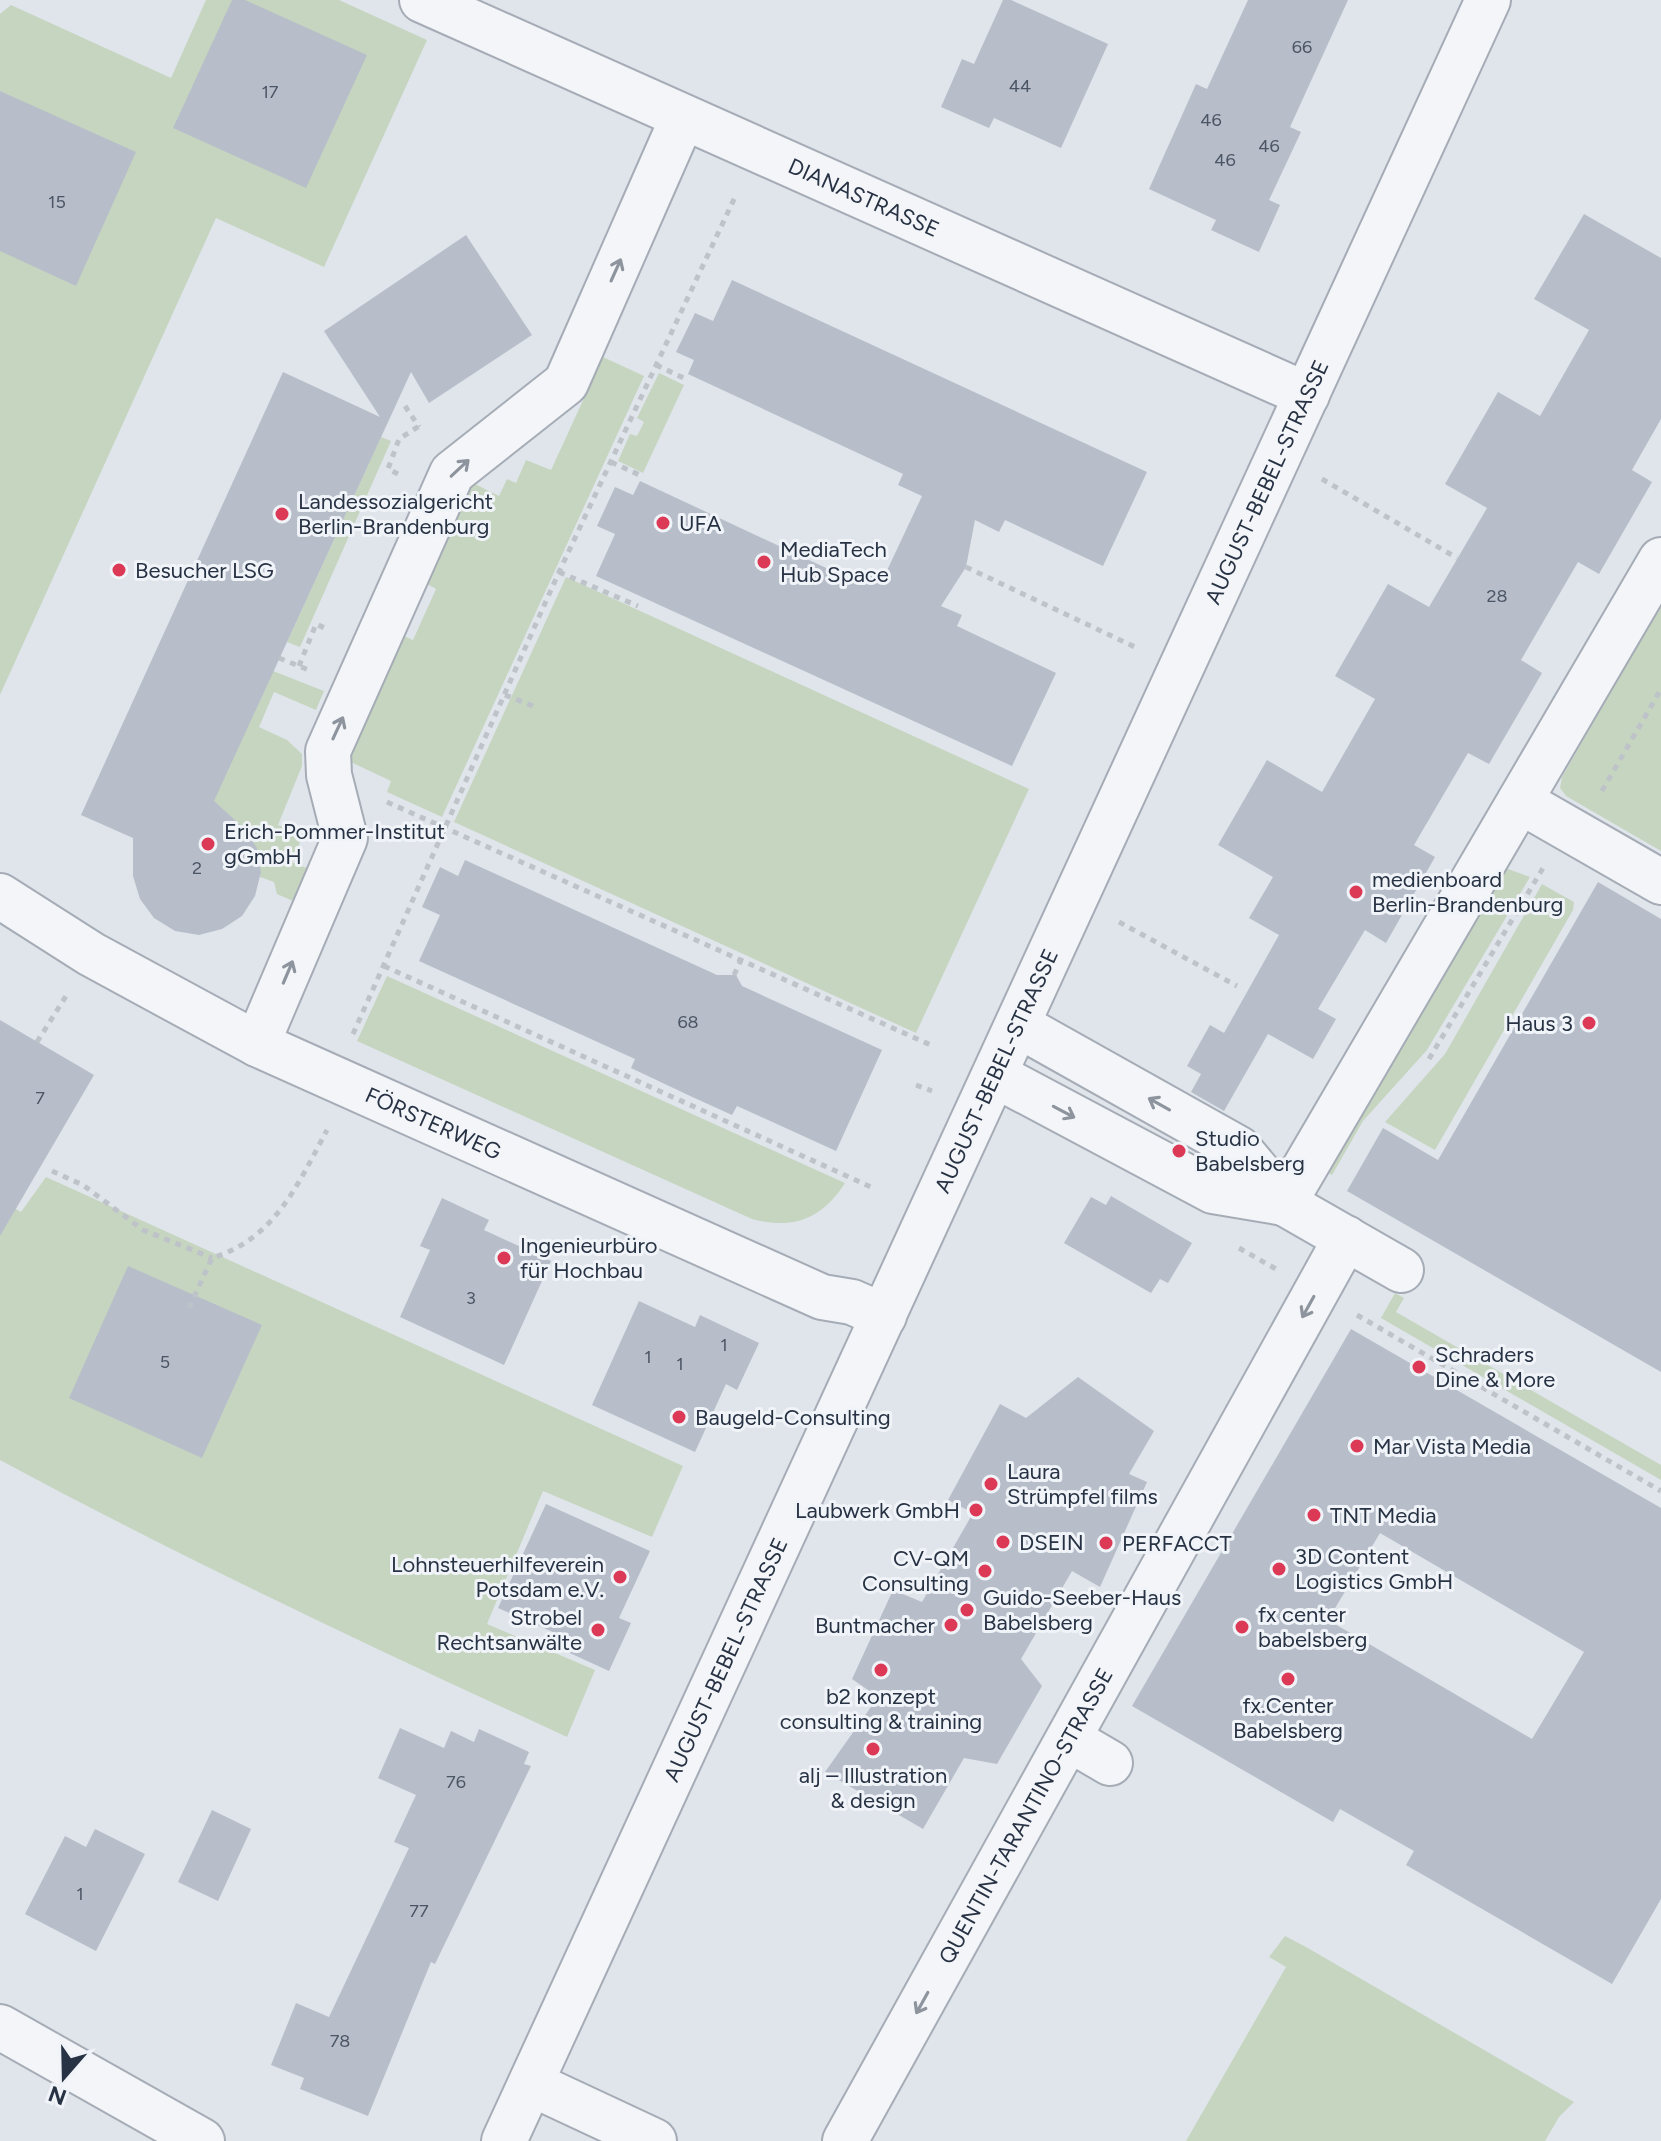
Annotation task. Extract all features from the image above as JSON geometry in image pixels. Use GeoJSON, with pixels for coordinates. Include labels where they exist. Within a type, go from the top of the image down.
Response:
{"type":"FeatureCollection","features":[{"type":"Feature","properties":{"kind":"street","name":"DIANASTRASSE"},"geometry":{"type":"LineString","coordinates":[[422,0],[1307,395]]}},
{"type":"Feature","properties":{"kind":"street","name":"AUGUST-BEBEL-STRASSE"},"geometry":{"type":"LineString","coordinates":[[504,2141],[1488,0]]}},
{"type":"Feature","properties":{"kind":"street"},"geometry":{"type":"LineString","coordinates":[[257,1044],[345,838],[329,775],[328,751],[452,473],[566,383],[683,117]]}},
{"type":"Feature","properties":{"kind":"street"},"geometry":{"type":"LineString","coordinates":[[1284,1203],[1661,560]]}},
{"type":"Feature","properties":{"kind":"street"},"geometry":{"type":"LineString","coordinates":[[1520,801],[1661,882]]}},
{"type":"Feature","properties":{"kind":"street","name":"FÖRSTERWEG"},"geometry":{"type":"LineString","coordinates":[[0,896],[91,954],[257,1044],[601,1195],[822,1297],[852,1302],[884,1316]]}},
{"type":"Feature","properties":{"kind":"street"},"geometry":{"type":"LineString","coordinates":[[1018,1025],[1239,1149],[1284,1203]]}},
{"type":"Feature","properties":{"kind":"street"},"geometry":{"type":"LineString","coordinates":[[995,1075],[1213,1191],[1284,1203],[1401,1270]]}},
{"type":"Feature","properties":{"kind":"street","name":"QUENTIN-TARANTINO-STRASSE"},"geometry":{"type":"LineString","coordinates":[[845,2141],[1346,1238]]}},
{"type":"Feature","properties":{"kind":"street"},"geometry":{"type":"LineString","coordinates":[[1069,1739],[1110,1763]]}},
{"type":"Feature","properties":{"kind":"street"},"geometry":{"type":"LineString","coordinates":[[0,2027],[202,2141]]}},
{"type":"Feature","properties":{"kind":"street"},"geometry":{"type":"LineString","coordinates":[[532,2084],[654,2141]]}},
{"type":"Feature","properties":{"kind":"path"},"geometry":{"type":"LineString","coordinates":[[189,1308],[212,1258],[242,1246],[281,1212],[342,1083],[384,966],[559,572],[715,239]]}},
{"type":"Feature","properties":{"kind":"path"},"geometry":{"type":"LineString","coordinates":[[656,365],[686,379]]}},
{"type":"Feature","properties":{"kind":"path"},"geometry":{"type":"LineString","coordinates":[[405,406],[425,436]]}},
{"type":"Feature","properties":{"kind":"path"},"geometry":{"type":"LineString","coordinates":[[1280,455],[1457,558]]}},
{"type":"Feature","properties":{"kind":"path"},"geometry":{"type":"LineString","coordinates":[[611,462],[642,476]]}},
{"type":"Feature","properties":{"kind":"path"},"geometry":{"type":"LineString","coordinates":[[966,567],[1181,669]]}},
{"type":"Feature","properties":{"kind":"path"},"geometry":{"type":"LineString","coordinates":[[559,572],[638,606]]}},
{"type":"Feature","properties":{"kind":"path"},"geometry":{"type":"LineString","coordinates":[[279,658],[304,668]]}},
{"type":"Feature","properties":{"kind":"path"},"geometry":{"type":"LineString","coordinates":[[1566,828],[1596,801],[1661,689]]}},
{"type":"Feature","properties":{"kind":"path"},"geometry":{"type":"LineString","coordinates":[[505,695],[533,706]]}},
{"type":"Feature","properties":{"kind":"path"},"geometry":{"type":"LineString","coordinates":[[329,775],[933,1046]]}},
{"type":"Feature","properties":{"kind":"path"},"geometry":{"type":"LineString","coordinates":[[1076,898],[1237,986]]}},
{"type":"Feature","properties":{"kind":"path"},"geometry":{"type":"LineString","coordinates":[[734,975],[741,960]]}},
{"type":"Feature","properties":{"kind":"path"},"geometry":{"type":"LineString","coordinates":[[384,966],[871,1187]]}},
{"type":"Feature","properties":{"kind":"path"},"geometry":{"type":"LineString","coordinates":[[52,1171],[83,1185],[143,1230],[212,1258]]}},
{"type":"Feature","properties":{"kind":"green space"},"geometry":{"type":"Polygon","coordinates":[[[206,0],[339,0],[427,40],[324,267],[216,218],[0,695],[0,14],[11,5],[171,78],[206,0]]]}},
{"type":"Feature","properties":{"kind":"green space"},"geometry":{"type":"Polygon","coordinates":[[[603,357],[644,376],[442,817],[387,792],[391,781],[340,757],[397,633],[413,640],[436,589],[422,581],[467,480],[499,496],[507,479],[516,483],[526,460],[551,470],[603,357]]]}},
{"type":"Feature","properties":{"kind":"green space"},"geometry":{"type":"Polygon","coordinates":[[[659,373],[684,385],[643,473],[618,461],[630,434],[637,436],[644,422],[637,418],[659,373]]]}},
{"type":"Feature","properties":{"kind":"green space"},"geometry":{"type":"Polygon","coordinates":[[[381,437],[391,441],[300,647],[287,642],[381,437]]]}},
{"type":"Feature","properties":{"kind":"green space"},"geometry":{"type":"Polygon","coordinates":[[[566,577],[1029,789],[916,1033],[454,822],[566,577]]]}},
{"type":"Feature","properties":{"kind":"green space"},"geometry":{"type":"Polygon","coordinates":[[[1661,605],[1661,851],[1566,796],[1560,788],[1562,777],[1661,605]]]}},
{"type":"Feature","properties":{"kind":"green space"},"geometry":{"type":"Polygon","coordinates":[[[273,671],[324,691],[316,710],[274,692],[259,727],[287,740],[302,754],[302,766],[278,825],[303,835],[292,862],[316,872],[302,905],[277,894],[274,882],[260,877],[258,854],[249,835],[234,820],[214,809],[208,766],[273,671]]]}},
{"type":"Feature","properties":{"kind":"green space"},"geometry":{"type":"Polygon","coordinates":[[[1508,869],[1530,877],[1427,1050],[1363,1121],[1332,1175],[1317,1167],[1495,872],[1508,869]]]}},
{"type":"Feature","properties":{"kind":"green space"},"geometry":{"type":"Polygon","coordinates":[[[1542,884],[1574,902],[1573,910],[1435,1150],[1385,1122],[1445,1054],[1542,884]]]}},
{"type":"Feature","properties":{"kind":"green space"},"geometry":{"type":"Polygon","coordinates":[[[387,976],[845,1183],[827,1205],[805,1219],[781,1223],[752,1219],[357,1041],[387,976]]]}},
{"type":"Feature","properties":{"kind":"green space"},"geometry":{"type":"Polygon","coordinates":[[[46,1177],[683,1466],[652,1537],[543,1491],[487,1624],[595,1670],[567,1737],[281,1603],[0,1460],[0,1200],[21,1212],[46,1177]]]}},
{"type":"Feature","properties":{"kind":"green space"},"geometry":{"type":"Polygon","coordinates":[[[1395,1293],[1404,1298],[1396,1312],[1661,1465],[1661,1480],[1381,1318],[1395,1293]]]}},
{"type":"Feature","properties":{"kind":"green space"},"geometry":{"type":"Polygon","coordinates":[[[1285,1936],[1574,2102],[1559,2117],[1545,2141],[1186,2141],[1286,1967],[1269,1957],[1285,1936]]]}},
{"type":"Feature","properties":{"kind":"building"},"geometry":{"type":"Polygon","coordinates":[[[232,0],[245,0],[367,55],[306,188],[173,128],[232,0]]]}},
{"type":"Feature","properties":{"kind":"building"},"geometry":{"type":"Polygon","coordinates":[[[1003,0],[1011,0],[1108,44],[1061,148],[994,118],[989,128],[941,107],[962,59],[974,64],[1003,0]]]}},
{"type":"Feature","properties":{"kind":"building"},"geometry":{"type":"Polygon","coordinates":[[[1248,0],[1348,0],[1290,127],[1301,132],[1269,200],[1280,205],[1259,252],[1211,230],[1216,220],[1149,189],[1196,84],[1207,89],[1248,0]]]}},
{"type":"Feature","properties":{"kind":"building"},"geometry":{"type":"Polygon","coordinates":[[[0,91],[136,152],[76,286],[0,251],[0,91]]]}},
{"type":"Feature","properties":{"kind":"building"},"geometry":{"type":"Polygon","coordinates":[[[1584,214],[1661,258],[1661,419],[1632,470],[1652,482],[1599,574],[1578,562],[1521,660],[1542,673],[1489,764],[1468,753],[1414,845],[1435,857],[1386,943],[1365,930],[1318,1009],[1336,1019],[1313,1059],[1268,1034],[1224,1111],[1191,1092],[1201,1074],[1187,1066],[1210,1025],[1224,1033],[1279,935],[1249,918],[1273,877],[1218,845],[1267,760],[1322,792],[1375,699],[1335,676],[1388,584],[1429,607],[1487,508],[1445,484],[1498,392],[1540,416],[1589,330],[1534,299],[1584,214]]]}},
{"type":"Feature","properties":{"kind":"building","name":"Landessozialgericht Berlin-Brandenburg"},"geometry":{"type":"Polygon","coordinates":[[[466,235],[532,335],[429,403],[411,372],[214,801],[244,828],[257,848],[261,872],[255,896],[242,916],[222,929],[199,935],[175,931],[154,918],[140,899],[133,876],[133,838],[81,815],[283,372],[380,417],[324,331],[466,235]]]}},
{"type":"Feature","properties":{"kind":"building","name":"UFA"},"geometry":{"type":"Polygon","coordinates":[[[732,280],[1147,472],[1103,566],[1005,520],[999,532],[975,520],[966,567],[941,606],[962,615],[957,626],[1056,673],[1012,766],[596,576],[615,534],[597,526],[615,487],[633,495],[640,481],[854,581],[860,569],[883,579],[922,496],[898,485],[903,474],[688,374],[694,360],[676,352],[695,313],[713,321],[732,280]]]}},
{"type":"Feature","properties":{"kind":"building"},"geometry":{"type":"Polygon","coordinates":[[[465,860],[717,975],[736,975],[742,986],[882,1050],[836,1151],[737,1106],[732,1115],[688,1095],[631,1068],[635,1059],[419,961],[440,915],[422,907],[440,867],[458,876],[465,860]]]}},
{"type":"Feature","properties":{"kind":"building","name":"Haus 3"},"geometry":{"type":"Polygon","coordinates":[[[1598,882],[1661,919],[1661,1372],[1347,1191],[1383,1128],[1438,1160],[1598,882]]]}},
{"type":"Feature","properties":{"kind":"building"},"geometry":{"type":"Polygon","coordinates":[[[0,1020],[94,1075],[0,1236],[0,1020]]]}},
{"type":"Feature","properties":{"kind":"building"},"geometry":{"type":"Polygon","coordinates":[[[1111,1196],[1192,1243],[1168,1283],[1160,1279],[1151,1293],[1064,1243],[1091,1197],[1106,1205],[1111,1196]]]}},
{"type":"Feature","properties":{"kind":"building"},"geometry":{"type":"Polygon","coordinates":[[[442,1198],[489,1220],[484,1230],[551,1261],[504,1365],[400,1317],[430,1250],[420,1246],[442,1198]]]}},
{"type":"Feature","properties":{"kind":"building"},"geometry":{"type":"Polygon","coordinates":[[[128,1266],[262,1325],[202,1458],[69,1398],[128,1266]]]}},
{"type":"Feature","properties":{"kind":"building"},"geometry":{"type":"Polygon","coordinates":[[[639,1301],[695,1327],[700,1315],[759,1343],[737,1390],[726,1384],[695,1452],[592,1405],[639,1301]]]}},
{"type":"Feature","properties":{"kind":"building","name":"fx.Center Babelsberg"},"geometry":{"type":"Polygon","coordinates":[[[1351,1329],[1661,1508],[1661,1899],[1612,1984],[1406,1865],[1414,1851],[1340,1809],[1333,1822],[1132,1706],[1351,1329]],[[1380,1533],[1328,1620],[1532,1739],[1584,1652],[1380,1533]]]}},
{"type":"Feature","properties":{"kind":"building","name":"Guido-Seeber-Haus Babelsberg"},"geometry":{"type":"Polygon","coordinates":[[[1078,1377],[1154,1431],[1129,1474],[1147,1482],[1100,1587],[1072,1571],[1021,1659],[1042,1686],[997,1764],[964,1758],[923,1829],[825,1772],[878,1697],[852,1679],[893,1590],[922,1602],[973,1513],[948,1500],[1000,1404],[1026,1418],[1078,1377]]]}},
{"type":"Feature","properties":{"kind":"building"},"geometry":{"type":"Polygon","coordinates":[[[546,1504],[650,1551],[619,1618],[631,1623],[609,1671],[550,1644],[555,1633],[498,1608],[546,1504]]]}},
{"type":"Feature","properties":{"kind":"building"},"geometry":{"type":"Polygon","coordinates":[[[400,1728],[444,1748],[451,1731],[474,1742],[479,1729],[529,1752],[524,1764],[531,1766],[435,1964],[431,1962],[368,2116],[300,2089],[304,2078],[271,2065],[296,2003],[329,2017],[409,1848],[394,1842],[416,1795],[378,1778],[400,1728]]]}},
{"type":"Feature","properties":{"kind":"building"},"geometry":{"type":"Polygon","coordinates":[[[212,1810],[251,1829],[218,1901],[178,1882],[212,1810]]]}},
{"type":"Feature","properties":{"kind":"building"},"geometry":{"type":"Polygon","coordinates":[[[95,1829],[145,1854],[96,1951],[25,1914],[65,1836],[86,1847],[95,1829]]]}},
{"type":"Feature","properties":{"kind":"place","name":"Landessozialgericht Berlin-Brandenburg"},"geometry":{"type":"Point","coordinates":[282,514]}},
{"type":"Feature","properties":{"kind":"place","name":"UFA"},"geometry":{"type":"Point","coordinates":[663,523]}},
{"type":"Feature","properties":{"kind":"place","name":"MediaTech Hub Space"},"geometry":{"type":"Point","coordinates":[764,562]}},
{"type":"Feature","properties":{"kind":"place","name":"Besucher LSG"},"geometry":{"type":"Point","coordinates":[119,570]}},
{"type":"Feature","properties":{"kind":"place","name":"Erich-Pommer-Institut gGmbH"},"geometry":{"type":"Point","coordinates":[208,844]}},
{"type":"Feature","properties":{"kind":"place","name":"medienboard Berlin-Brandenburg"},"geometry":{"type":"Point","coordinates":[1356,892]}},
{"type":"Feature","properties":{"kind":"place","name":"Haus 3"},"geometry":{"type":"Point","coordinates":[1589,1023]}},
{"type":"Feature","properties":{"kind":"place","name":"Studio Babelsberg"},"geometry":{"type":"Point","coordinates":[1179,1151]}},
{"type":"Feature","properties":{"kind":"place","name":"Ingenieurbüro für Hochbau"},"geometry":{"type":"Point","coordinates":[504,1258]}},
{"type":"Feature","properties":{"kind":"place","name":"Schraders Dine & More"},"geometry":{"type":"Point","coordinates":[1419,1367]}},
{"type":"Feature","properties":{"kind":"place","name":"Baugeld-Consulting"},"geometry":{"type":"Point","coordinates":[679,1417]}},
{"type":"Feature","properties":{"kind":"place","name":"Mar Vista Media"},"geometry":{"type":"Point","coordinates":[1357,1446]}},
{"type":"Feature","properties":{"kind":"place","name":"Laura Strümpfel films"},"geometry":{"type":"Point","coordinates":[991,1484]}},
{"type":"Feature","properties":{"kind":"place","name":"Laubwerk GmbH"},"geometry":{"type":"Point","coordinates":[976,1510]}},
{"type":"Feature","properties":{"kind":"place","name":"TNT Media"},"geometry":{"type":"Point","coordinates":[1314,1515]}},
{"type":"Feature","properties":{"kind":"place","name":"DSEIN"},"geometry":{"type":"Point","coordinates":[1003,1542]}},
{"type":"Feature","properties":{"kind":"place","name":"PERFACCT"},"geometry":{"type":"Point","coordinates":[1106,1543]}},
{"type":"Feature","properties":{"kind":"place","name":"3D Content Logistics GmbH"},"geometry":{"type":"Point","coordinates":[1279,1569]}},
{"type":"Feature","properties":{"kind":"place","name":"CV-QM Consulting"},"geometry":{"type":"Point","coordinates":[985,1571]}},
{"type":"Feature","properties":{"kind":"place","name":"Lohnsteuerhilfeverein Potsdam e.V."},"geometry":{"type":"Point","coordinates":[620,1577]}},
{"type":"Feature","properties":{"kind":"place","name":"Guido-Seeber-Haus Babelsberg"},"geometry":{"type":"Point","coordinates":[967,1610]}},
{"type":"Feature","properties":{"kind":"place","name":"Buntmacher"},"geometry":{"type":"Point","coordinates":[951,1625]}},
{"type":"Feature","properties":{"kind":"place","name":"fx center babelsberg"},"geometry":{"type":"Point","coordinates":[1242,1627]}},
{"type":"Feature","properties":{"kind":"place","name":"Strobel Rechtsanwälte"},"geometry":{"type":"Point","coordinates":[598,1630]}},
{"type":"Feature","properties":{"kind":"place","name":"b2 konzept consulting & training"},"geometry":{"type":"Point","coordinates":[881,1670]}},
{"type":"Feature","properties":{"kind":"place","name":"fx.Center Babelsberg"},"geometry":{"type":"Point","coordinates":[1288,1679]}},
{"type":"Feature","properties":{"kind":"place","name":"alj – Illustration & design"},"geometry":{"type":"Point","coordinates":[873,1749]}}]}
